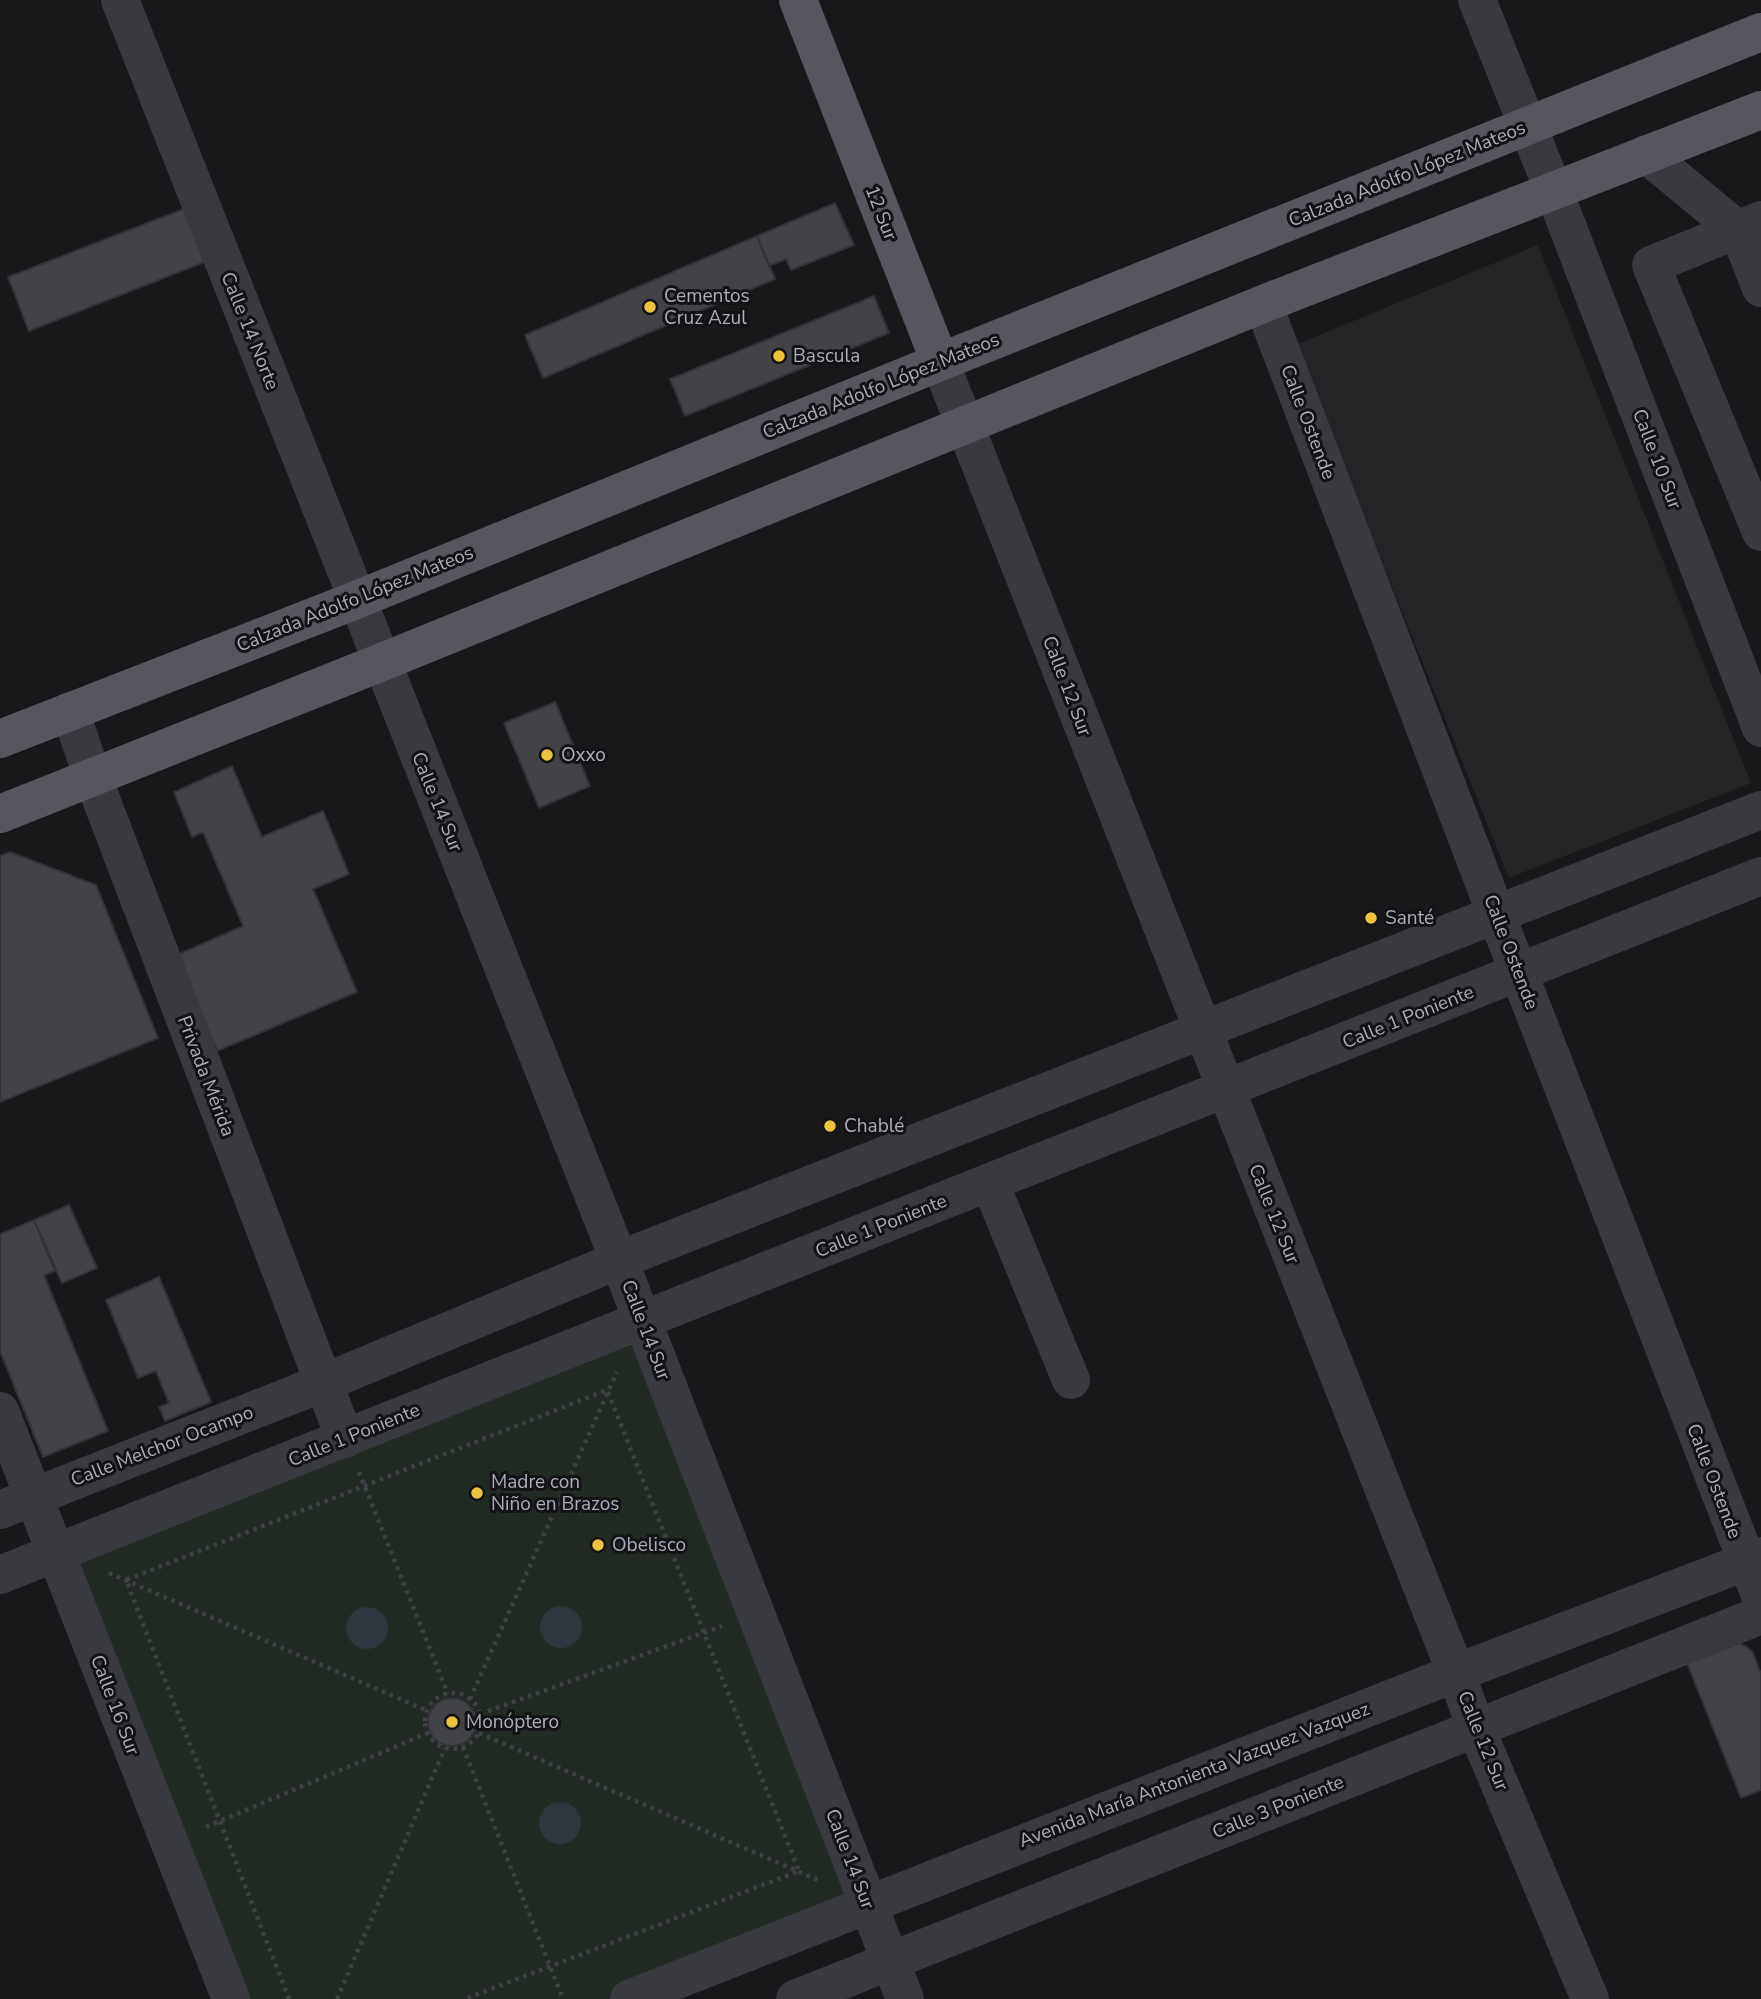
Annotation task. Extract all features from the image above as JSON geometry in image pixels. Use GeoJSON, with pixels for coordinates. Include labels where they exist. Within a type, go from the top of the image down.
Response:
{"type":"FeatureCollection","features":[{"type":"Feature","properties":{"kind":"main road","name":"12 Sur"},"geometry":{"type":"LineString","coordinates":[[798,0],[940,362]]}},
{"type":"Feature","properties":{"kind":"main road","name":"Calzada Adolfo López Mateos"},"geometry":{"type":"LineString","coordinates":[[0,739],[356,600],[1761,32]]}},
{"type":"Feature","properties":{"kind":"main road"},"geometry":{"type":"LineString","coordinates":[[0,814],[1263,304],[1761,110]]}},
{"type":"Feature","properties":{"kind":"street","name":"Calle 14 Norte"},"geometry":{"type":"LineString","coordinates":[[120,0],[382,662]]}},
{"type":"Feature","properties":{"kind":"street","name":"Calle 10 Sur"},"geometry":{"type":"LineString","coordinates":[[1478,0],[1761,728]]}},
{"type":"Feature","properties":{"kind":"street"},"geometry":{"type":"LineString","coordinates":[[1646,154],[1749,225],[1761,288]]}},
{"type":"Feature","properties":{"kind":"street"},"geometry":{"type":"LineString","coordinates":[[1749,225],[1651,265],[1761,532]]}},
{"type":"Feature","properties":{"kind":"street","name":"Calle Ostende"},"geometry":{"type":"LineString","coordinates":[[1263,304],[1519,973],[1753,1559],[1761,1598]]}},
{"type":"Feature","properties":{"kind":"street","name":"12 Sur"},"geometry":{"type":"LineString","coordinates":[[940,362],[965,425]]}},
{"type":"Feature","properties":{"kind":"street","name":"Calle 12 Sur"},"geometry":{"type":"LineString","coordinates":[[965,425],[1476,1728],[1590,1999]]}},
{"type":"Feature","properties":{"kind":"street","name":"Calle 14 Sur"},"geometry":{"type":"LineString","coordinates":[[382,662],[905,1999]]}},
{"type":"Feature","properties":{"kind":"street","name":"Privada Mérida"},"geometry":{"type":"LineString","coordinates":[[70,711],[93,778],[345,1439]]}},
{"type":"Feature","properties":{"kind":"street"},"geometry":{"type":"LineString","coordinates":[[323,1383],[618,1260],[1761,810]]}},
{"type":"Feature","properties":{"kind":"street","name":"Calle 1 Poniente"},"geometry":{"type":"LineString","coordinates":[[0,1575],[1761,876]]}},
{"type":"Feature","properties":{"kind":"street"},"geometry":{"type":"LineString","coordinates":[[990,1183],[1070,1380]]}},
{"type":"Feature","properties":{"kind":"street","name":"Calle Melchor Ocampo"},"geometry":{"type":"LineString","coordinates":[[17,1503],[323,1383]]}},
{"type":"Feature","properties":{"kind":"street","name":"Calle 16 Sur"},"geometry":{"type":"LineString","coordinates":[[0,1411],[17,1503],[56,1553],[231,1999]]}},
{"type":"Feature","properties":{"kind":"street","name":"Avenida María Antonienta Vazquez Vazquez"},"geometry":{"type":"LineString","coordinates":[[629,1999],[1456,1673],[1753,1559]]}},
{"type":"Feature","properties":{"kind":"street","name":"Calle 3 Poniente"},"geometry":{"type":"LineString","coordinates":[[795,1999],[1761,1615]]}},
{"type":"Feature","properties":{"kind":"path"},"geometry":{"type":"LineString","coordinates":[[470,1699],[607,1390],[642,1321]]}},
{"type":"Feature","properties":{"kind":"path"},"geometry":{"type":"LineString","coordinates":[[126,1580],[607,1390]]}},
{"type":"Feature","properties":{"kind":"path"},"geometry":{"type":"LineString","coordinates":[[607,1390],[799,1871]]}},
{"type":"Feature","properties":{"kind":"path"},"geometry":{"type":"LineString","coordinates":[[345,1439],[448,1694]]}},
{"type":"Feature","properties":{"kind":"path"},"geometry":{"type":"LineString","coordinates":[[56,1553],[126,1580],[428,1711]]}},
{"type":"Feature","properties":{"kind":"path"},"geometry":{"type":"LineString","coordinates":[[126,1580],[289,1999]]}},
{"type":"Feature","properties":{"kind":"path"},"geometry":{"type":"LineString","coordinates":[[480,1714],[755,1614]]}},
{"type":"Feature","properties":{"kind":"path"},"geometry":{"type":"LineString","coordinates":[[448,1694],[470,1699],[480,1714],[479,1732],[475,1739],[457,1749],[445,1748],[432,1739],[426,1726],[428,1711],[439,1697],[448,1694]]}},
{"type":"Feature","properties":{"kind":"path"},"geometry":{"type":"LineString","coordinates":[[479,1732],[799,1871],[867,1904]]}},
{"type":"Feature","properties":{"kind":"path"},"geometry":{"type":"LineString","coordinates":[[169,1842],[428,1733]]}},
{"type":"Feature","properties":{"kind":"path"},"geometry":{"type":"LineString","coordinates":[[463,1747],[563,1999]]}},
{"type":"Feature","properties":{"kind":"path"},"geometry":{"type":"LineString","coordinates":[[337,1999],[445,1748]]}},
{"type":"Feature","properties":{"kind":"path"},"geometry":{"type":"LineString","coordinates":[[465,1999],[799,1871]]}},
{"type":"Feature","properties":{"kind":"shaded area"},"geometry":{"type":"Polygon","coordinates":[[[1538,245],[1751,783],[1509,878],[1295,345],[1538,245]]]}},
{"type":"Feature","properties":{"kind":"shaded area"},"geometry":{"type":"Polygon","coordinates":[[[642,1321],[867,1904],[626,1999],[231,1999],[56,1553],[642,1321]]]}},
{"type":"Feature","properties":{"kind":"shaded area"},"geometry":{"type":"Polygon","coordinates":[[[561,1606],[576,1612],[582,1627],[576,1642],[561,1648],[546,1642],[540,1627],[546,1612],[561,1606]]]}},
{"type":"Feature","properties":{"kind":"shaded area"},"geometry":{"type":"Polygon","coordinates":[[[367,1607],[382,1613],[388,1628],[382,1643],[367,1649],[352,1643],[346,1628],[352,1613],[367,1607]]]}},
{"type":"Feature","properties":{"kind":"shaded area"},"geometry":{"type":"Polygon","coordinates":[[[560,1802],[575,1808],[581,1823],[575,1838],[560,1844],[545,1838],[539,1823],[545,1808],[560,1802]]]}},
{"type":"Feature","properties":{"kind":"building"},"geometry":{"type":"Polygon","coordinates":[[[199,203],[220,256],[29,331],[8,277],[199,203]]]}},
{"type":"Feature","properties":{"kind":"building","name":"Cementos Cruz Azul"},"geometry":{"type":"Polygon","coordinates":[[[835,203],[854,245],[791,270],[786,259],[769,266],[757,236],[835,203]]]}},
{"type":"Feature","properties":{"kind":"building","name":"Cementos Cruz Azul"},"geometry":{"type":"Polygon","coordinates":[[[757,236],[775,279],[543,378],[525,335],[757,236]]]}},
{"type":"Feature","properties":{"kind":"building","name":"Bascula"},"geometry":{"type":"Polygon","coordinates":[[[874,296],[889,333],[685,416],[670,379],[874,296]]]}},
{"type":"Feature","properties":{"kind":"building","name":"Oxxo"},"geometry":{"type":"Polygon","coordinates":[[[555,702],[590,786],[539,808],[504,723],[555,702]]]}},
{"type":"Feature","properties":{"kind":"building"},"geometry":{"type":"Polygon","coordinates":[[[232,766],[262,837],[323,811],[349,874],[313,889],[357,992],[217,1051],[177,955],[243,926],[203,832],[192,837],[174,792],[232,766]]]}},
{"type":"Feature","properties":{"kind":"building"},"geometry":{"type":"Polygon","coordinates":[[[10,852],[96,885],[158,1038],[0,1102],[0,856],[10,852]]]}},
{"type":"Feature","properties":{"kind":"building"},"geometry":{"type":"Polygon","coordinates":[[[69,1205],[97,1268],[62,1283],[34,1220],[69,1205]]]}},
{"type":"Feature","properties":{"kind":"building"},"geometry":{"type":"Polygon","coordinates":[[[34,1220],[55,1271],[44,1275],[108,1431],[43,1457],[0,1351],[0,1234],[34,1220]]]}},
{"type":"Feature","properties":{"kind":"building"},"geometry":{"type":"Polygon","coordinates":[[[159,1277],[211,1402],[165,1421],[159,1407],[169,1403],[156,1371],[138,1378],[106,1300],[159,1277]]]}},
{"type":"Feature","properties":{"kind":"building"},"geometry":{"type":"Polygon","coordinates":[[[1740,1643],[1752,1651],[1761,1674],[1761,1790],[1741,1798],[1687,1663],[1740,1643]]]}},
{"type":"Feature","properties":{"kind":"building","name":"Monóptero"},"geometry":{"type":"Polygon","coordinates":[[[452,1698],[469,1705],[476,1722],[469,1739],[452,1746],[435,1739],[428,1722],[435,1705],[452,1698]]]}},
{"type":"Feature","properties":{"kind":"place","name":"Cementos Cruz Azul"},"geometry":{"type":"Point","coordinates":[650,307]}},
{"type":"Feature","properties":{"kind":"place","name":"Bascula"},"geometry":{"type":"Point","coordinates":[779,356]}},
{"type":"Feature","properties":{"kind":"place","name":"Oxxo"},"geometry":{"type":"Point","coordinates":[547,755]}},
{"type":"Feature","properties":{"kind":"place","name":"Santé"},"geometry":{"type":"Point","coordinates":[1371,918]}},
{"type":"Feature","properties":{"kind":"place","name":"Chablé"},"geometry":{"type":"Point","coordinates":[830,1126]}},
{"type":"Feature","properties":{"kind":"place","name":"Madre con Niño en Brazos"},"geometry":{"type":"Point","coordinates":[477,1493]}},
{"type":"Feature","properties":{"kind":"place","name":"Obelisco"},"geometry":{"type":"Point","coordinates":[598,1545]}},
{"type":"Feature","properties":{"kind":"place","name":"Monóptero"},"geometry":{"type":"Point","coordinates":[452,1722]}}]}
